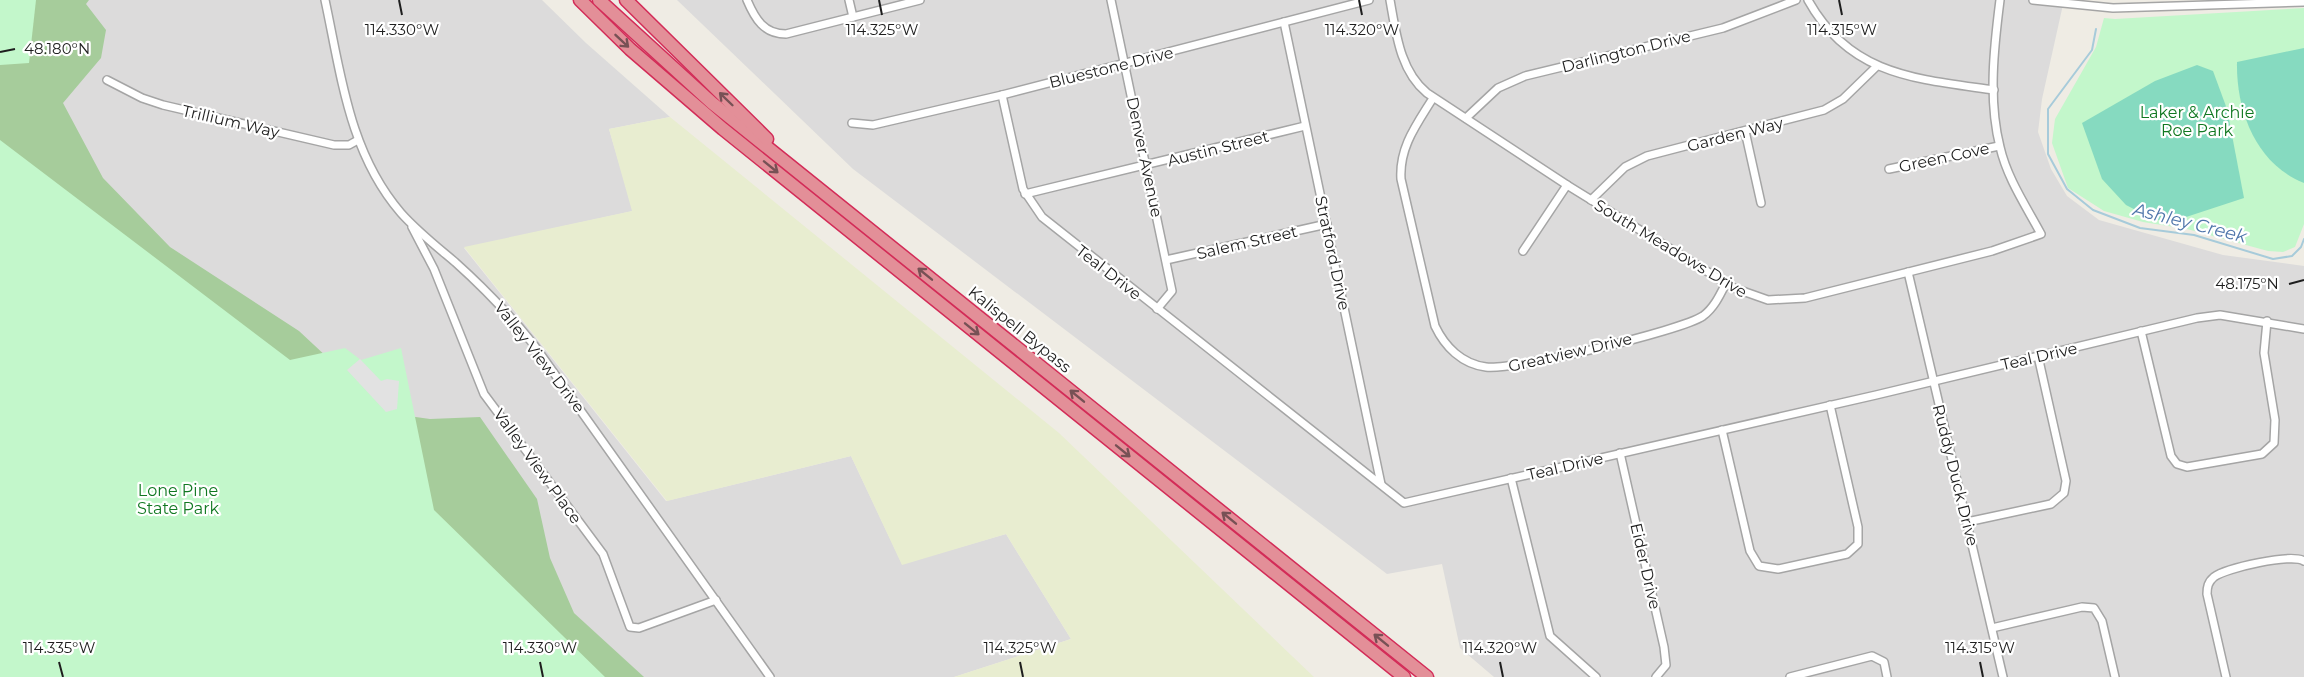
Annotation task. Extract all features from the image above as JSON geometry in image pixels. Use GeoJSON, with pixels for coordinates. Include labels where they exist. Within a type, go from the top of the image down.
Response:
{"type":"FeatureCollection","features":[{"type":"Feature","properties":{"kind":"highway","name":"Kalispell Bypass"},"geometry":{"type":"LineString","coordinates":[[580,0],[630,49],[732,136],[1404,677]]}},
{"type":"Feature","properties":{"kind":"highway","name":"Kalispell Bypass"},"geometry":{"type":"LineString","coordinates":[[599,0],[677,73],[796,171],[1427,677]]}},
{"type":"Feature","properties":{"kind":"highway"},"geometry":{"type":"LineString","coordinates":[[626,0],[796,171]]}},
{"type":"Feature","properties":{"kind":"street","name":"Valley View Drive"},"geometry":{"type":"LineString","coordinates":[[325,0],[346,105],[358,140],[383,189],[409,222],[488,293],[526,336],[770,677]]}},
{"type":"Feature","properties":{"kind":"street"},"geometry":{"type":"LineString","coordinates":[[747,0],[765,29],[774,34],[786,34],[920,0]]}},
{"type":"Feature","properties":{"kind":"street"},"geometry":{"type":"LineString","coordinates":[[849,0],[853,17]]}},
{"type":"Feature","properties":{"kind":"street","name":"Denver Avenue"},"geometry":{"type":"LineString","coordinates":[[1111,0],[1172,291],[1157,309]]}},
{"type":"Feature","properties":{"kind":"street","name":"Bluestone Drive"},"geometry":{"type":"LineString","coordinates":[[852,123],[873,125],[1002,95],[1370,0]]}},
{"type":"Feature","properties":{"kind":"street","name":"South Meadows Drive"},"geometry":{"type":"LineString","coordinates":[[1390,0],[1407,70],[1414,81],[1434,98],[1591,200],[1726,283],[1759,298],[1787,301],[1992,251],[2041,234],[2010,176],[1999,146]]}},
{"type":"Feature","properties":{"kind":"street","name":"Darlington Drive"},"geometry":{"type":"LineString","coordinates":[[1466,118],[1498,88],[1517,78],[1723,28],[1796,0]]}},
{"type":"Feature","properties":{"kind":"street"},"geometry":{"type":"LineString","coordinates":[[1808,0],[1836,37],[1877,66],[1919,80],[1994,90]]}},
{"type":"Feature","properties":{"kind":"street"},"geometry":{"type":"LineString","coordinates":[[1999,146],[1994,90],[2000,0]]}},
{"type":"Feature","properties":{"kind":"street"},"geometry":{"type":"LineString","coordinates":[[2033,0],[2113,8],[2304,2]]}},
{"type":"Feature","properties":{"kind":"street","name":"Stratford Drive"},"geometry":{"type":"LineString","coordinates":[[1284,22],[1381,484]]}},
{"type":"Feature","properties":{"kind":"street","name":"Garden Way"},"geometry":{"type":"LineString","coordinates":[[1591,200],[1624,167],[1639,159],[1824,111],[1843,99],[1877,66]]}},
{"type":"Feature","properties":{"kind":"street","name":"Trillium Way"},"geometry":{"type":"LineString","coordinates":[[107,80],[141,98],[206,116],[334,145],[349,145],[358,140]]}},
{"type":"Feature","properties":{"kind":"street","name":"Teal Drive"},"geometry":{"type":"LineString","coordinates":[[1002,95],[1025,194],[1051,226],[1404,503],[2209,316],[2267,321],[2304,329]]}},
{"type":"Feature","properties":{"kind":"street","name":"Greatview Drive"},"geometry":{"type":"LineString","coordinates":[[1434,98],[1405,145],[1401,162],[1401,179],[1432,318],[1444,342],[1457,355],[1479,365],[1509,367],[1641,336],[1683,324],[1704,315],[1717,301],[1726,283]]}},
{"type":"Feature","properties":{"kind":"street","name":"Austin Street"},"geometry":{"type":"LineString","coordinates":[[1025,194],[1305,126]]}},
{"type":"Feature","properties":{"kind":"street"},"geometry":{"type":"LineString","coordinates":[[1745,131],[1761,203]]}},
{"type":"Feature","properties":{"kind":"street","name":"Green Cove"},"geometry":{"type":"LineString","coordinates":[[1889,169],[1999,146]]}},
{"type":"Feature","properties":{"kind":"street"},"geometry":{"type":"LineString","coordinates":[[1522,251],[1567,185]]}},
{"type":"Feature","properties":{"kind":"street","name":"Valley View Place"},"geometry":{"type":"LineString","coordinates":[[409,222],[434,269],[484,394],[603,554],[630,627],[639,628],[716,600]]}},
{"type":"Feature","properties":{"kind":"street","name":"Salem Street"},"geometry":{"type":"LineString","coordinates":[[1166,260],[1327,224]]}},
{"type":"Feature","properties":{"kind":"street","name":"Ruddy Duck Drive"},"geometry":{"type":"LineString","coordinates":[[1908,272],[2003,677]]}},
{"type":"Feature","properties":{"kind":"street"},"geometry":{"type":"LineString","coordinates":[[2141,331],[2171,456],[2177,464],[2187,467],[2262,454],[2274,443],[2275,420],[2264,353],[2267,321]]}},
{"type":"Feature","properties":{"kind":"street"},"geometry":{"type":"LineString","coordinates":[[1967,522],[2051,504],[2064,493],[2066,481],[2038,356]]}},
{"type":"Feature","properties":{"kind":"street"},"geometry":{"type":"LineString","coordinates":[[1722,430],[1750,551],[1756,563],[1763,568],[1778,569],[1847,554],[1858,544],[1858,527],[1830,405]]}},
{"type":"Feature","properties":{"kind":"street","name":"Eider Drive"},"geometry":{"type":"LineString","coordinates":[[1620,453],[1664,647],[1666,664],[1656,677]]}},
{"type":"Feature","properties":{"kind":"street"},"geometry":{"type":"LineString","coordinates":[[1511,478],[1550,636],[1596,677]]}},
{"type":"Feature","properties":{"kind":"street"},"geometry":{"type":"LineString","coordinates":[[2226,677],[2207,594],[2208,583],[2216,576],[2240,568],[2292,557],[2304,561]]}},
{"type":"Feature","properties":{"kind":"street"},"geometry":{"type":"LineString","coordinates":[[1992,628],[2082,607],[2094,608],[2102,621],[2115,677]]}},
{"type":"Feature","properties":{"kind":"street"},"geometry":{"type":"LineString","coordinates":[[1790,677],[1872,656],[1884,662],[1887,677]]}},
{"type":"Feature","properties":{"kind":"shaded area"},"geometry":{"type":"Polygon","coordinates":[[[36,0],[542,0],[586,43],[670,117],[609,129],[633,211],[464,248],[666,501],[851,456],[902,564],[1006,534],[1071,639],[954,677],[605,677],[361,360],[290,360],[0,140],[0,65],[36,0]]]}},
{"type":"Feature","properties":{"kind":"shaded area"},"geometry":{"type":"Polygon","coordinates":[[[677,0],[2064,0],[2042,99],[2038,132],[2051,169],[2067,196],[2099,220],[2223,255],[2304,266],[2304,677],[1494,677],[1460,648],[1442,564],[1387,574],[853,169],[677,0]]]}},
{"type":"Feature","properties":{"kind":"shaded area"},"geometry":{"type":"Polygon","coordinates":[[[360,359],[381,381],[387,379],[399,381],[397,409],[386,412],[347,370],[360,359]]]}},
{"type":"Feature","properties":{"kind":"green space","name":"Lone Pine State Park"},"geometry":{"type":"Polygon","coordinates":[[[0,0],[89,0],[86,4],[106,30],[101,58],[63,103],[103,178],[170,247],[299,331],[387,413],[430,419],[480,417],[537,499],[550,558],[574,613],[644,677],[0,677],[0,0]]]}},
{"type":"Feature","properties":{"kind":"green space"},"geometry":{"type":"Polygon","coordinates":[[[0,0],[36,0],[29,63],[0,65],[0,0]]]}},
{"type":"Feature","properties":{"kind":"green space","name":"Laker & Archie Roe Park"},"geometry":{"type":"Polygon","coordinates":[[[2304,8],[2304,224],[2295,247],[2283,252],[2268,251],[2187,229],[2143,222],[2104,211],[2068,188],[2052,143],[2055,119],[2096,47],[2104,18],[2304,8]]]}},
{"type":"Feature","properties":{"kind":"green space"},"geometry":{"type":"Polygon","coordinates":[[[2304,48],[2304,183],[2273,163],[2252,134],[2240,99],[2237,62],[2304,48]]]}},
{"type":"Feature","properties":{"kind":"green space"},"geometry":{"type":"Polygon","coordinates":[[[2197,65],[2213,71],[2227,109],[2244,198],[2180,219],[2155,220],[2126,205],[2102,179],[2082,123],[2155,81],[2197,65]]]}},
{"type":"Feature","properties":{"kind":"green space"},"geometry":{"type":"Polygon","coordinates":[[[670,117],[1059,433],[1314,677],[954,677],[1071,639],[1006,534],[902,565],[851,456],[667,501],[464,247],[632,211],[609,129],[670,117]]]}},
{"type":"Feature","properties":{"kind":"green space","name":"Lone Pine State Park"},"geometry":{"type":"Polygon","coordinates":[[[0,140],[290,360],[345,348],[361,360],[401,348],[434,510],[605,677],[0,677],[0,140]]]}},
{"type":"Feature","properties":{"kind":"waterway","name":"Ashley Creek"},"geometry":{"type":"LineString","coordinates":[[2096,29],[2092,50],[2048,109],[2048,154],[2067,189],[2093,210],[2140,228],[2194,235],[2273,259],[2292,256],[2301,247],[2304,239]]}}]}
